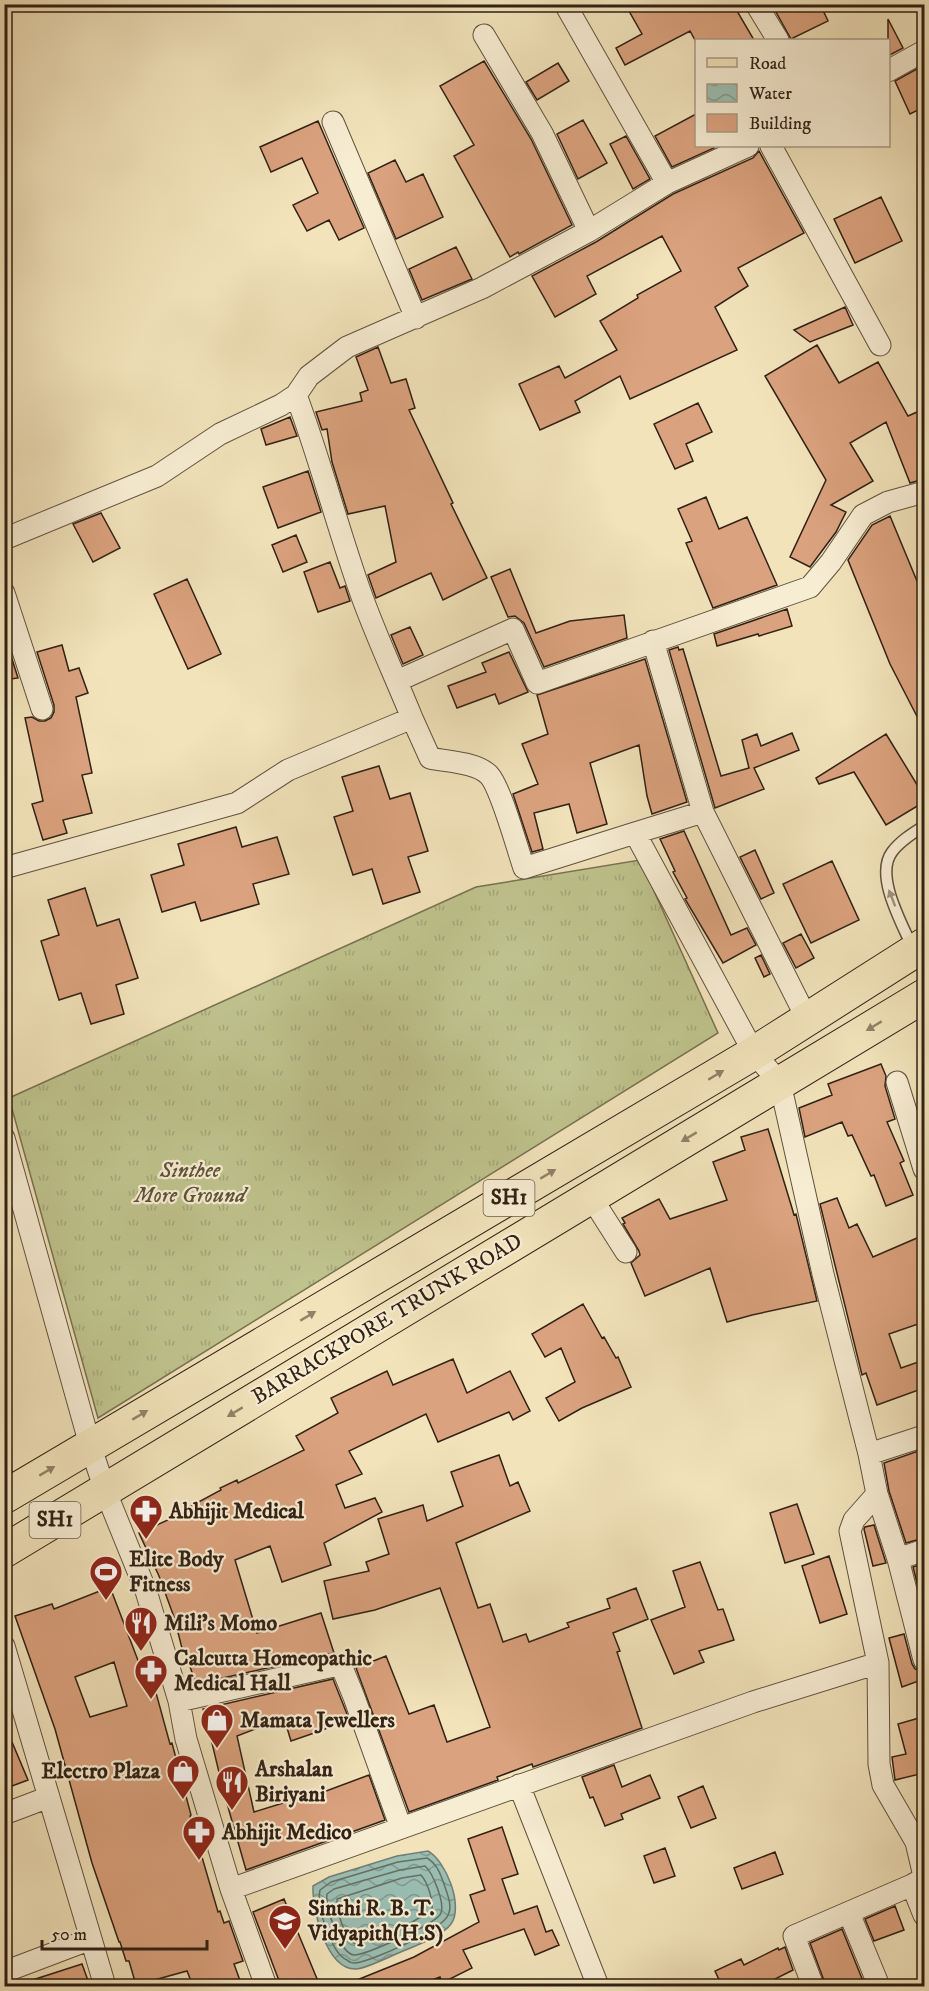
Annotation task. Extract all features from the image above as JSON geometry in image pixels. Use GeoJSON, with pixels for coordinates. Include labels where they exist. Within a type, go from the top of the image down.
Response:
{"type":"FeatureCollection","features":[{"type":"Feature","properties":{"kind":"main road","name":"BARRACKPORE TRUNK ROAD"},"geometry":{"type":"LineString","coordinates":[[8,1485],[90,1445],[754,1053],[919,949]]}},
{"type":"Feature","properties":{"kind":"main road","name":"BARRACKPORE TRUNK ROAD"},"geometry":{"type":"LineString","coordinates":[[4,1551],[924,996]]}},
{"type":"Feature","properties":{"kind":"street"},"geometry":{"type":"LineString","coordinates":[[565,4],[667,183]]}},
{"type":"Feature","properties":{"kind":"street"},"geometry":{"type":"LineString","coordinates":[[756,4],[777,39]]}},
{"type":"Feature","properties":{"kind":"street"},"geometry":{"type":"LineString","coordinates":[[484,35],[542,133],[589,231]]}},
{"type":"Feature","properties":{"kind":"street"},"geometry":{"type":"LineString","coordinates":[[890,70],[924,51]]}},
{"type":"Feature","properties":{"kind":"street"},"geometry":{"type":"LineString","coordinates":[[333,122],[416,318]]}},
{"type":"Feature","properties":{"kind":"street"},"geometry":{"type":"LineString","coordinates":[[4,539],[158,476],[220,434],[281,405],[296,395],[309,376],[347,348],[482,288],[589,231],[667,183],[746,147]]}},
{"type":"Feature","properties":{"kind":"street"},"geometry":{"type":"LineString","coordinates":[[772,147],[880,345]]}},
{"type":"Feature","properties":{"kind":"street"},"geometry":{"type":"LineString","coordinates":[[296,395],[317,452],[334,515],[361,594],[411,718],[430,758],[471,766],[488,775],[498,792],[524,868],[703,812]]}},
{"type":"Feature","properties":{"kind":"street"},"geometry":{"type":"LineString","coordinates":[[397,681],[513,629],[537,683],[810,587],[831,562],[863,515],[888,501],[924,492]]}},
{"type":"Feature","properties":{"kind":"street"},"geometry":{"type":"LineString","coordinates":[[4,593],[42,709]]}},
{"type":"Feature","properties":{"kind":"street"},"geometry":{"type":"LineString","coordinates":[[653,641],[703,812],[807,1019]]}},
{"type":"Feature","properties":{"kind":"street"},"geometry":{"type":"LineString","coordinates":[[4,868],[237,803],[288,770],[411,718]]}},
{"type":"Feature","properties":{"kind":"street"},"geometry":{"type":"LineString","coordinates":[[635,833],[754,1053],[780,1083],[823,1274],[877,1494],[898,1559],[924,1660]]}},
{"type":"Feature","properties":{"kind":"street"},"geometry":{"type":"LineString","coordinates":[[897,1082],[924,1169]]}},
{"type":"Feature","properties":{"kind":"street"},"geometry":{"type":"LineString","coordinates":[[4,1138],[90,1445],[105,1490],[146,1591],[179,1701],[186,1739],[231,1889],[266,1986]]}},
{"type":"Feature","properties":{"kind":"street"},"geometry":{"type":"LineString","coordinates":[[591,1197],[626,1252]]}},
{"type":"Feature","properties":{"kind":"street"},"geometry":{"type":"LineString","coordinates":[[869,1454],[924,1436]]}},
{"type":"Feature","properties":{"kind":"street"},"geometry":{"type":"LineString","coordinates":[[877,1494],[854,1520],[850,1531],[878,1663],[879,1764],[883,1785],[916,1842],[924,1915]]}},
{"type":"Feature","properties":{"kind":"street"},"geometry":{"type":"LineString","coordinates":[[898,1559],[924,1550]]}},
{"type":"Feature","properties":{"kind":"street"},"geometry":{"type":"LineString","coordinates":[[4,1646],[105,1986]]}},
{"type":"Feature","properties":{"kind":"street"},"geometry":{"type":"LineString","coordinates":[[231,1889],[753,1702],[878,1663]]}},
{"type":"Feature","properties":{"kind":"street"},"geometry":{"type":"LineString","coordinates":[[179,1701],[338,1665],[343,1670],[354,1697],[401,1828]]}},
{"type":"Feature","properties":{"kind":"street"},"geometry":{"type":"LineString","coordinates":[[519,1785],[598,1986]]}},
{"type":"Feature","properties":{"kind":"street"},"geometry":{"type":"LineString","coordinates":[[4,1814],[49,1797]]}},
{"type":"Feature","properties":{"kind":"street"},"geometry":{"type":"LineString","coordinates":[[813,1986],[794,1936],[920,1880]]}},
{"type":"Feature","properties":{"kind":"street"},"geometry":{"type":"LineString","coordinates":[[849,1913],[879,1986]]}},
{"type":"Feature","properties":{"kind":"street"},"geometry":{"type":"LineString","coordinates":[[4,1972],[91,1939]]}},
{"type":"Feature","properties":{"kind":"lane"},"geometry":{"type":"LineString","coordinates":[[919,949],[888,888],[886,866],[891,853],[924,826]]}},
{"type":"Feature","properties":{"kind":"green space","name":"Sinthee More Ground"},"geometry":{"type":"Polygon","coordinates":[[[640,860],[718,1033],[98,1418],[9,1098],[476,887],[640,860]]]}},
{"type":"Feature","properties":{"kind":"water"},"geometry":{"type":"Polygon","coordinates":[[[428,1851],[441,1864],[451,1884],[455,1906],[451,1924],[429,1940],[366,1967],[356,1969],[345,1967],[336,1960],[318,1923],[313,1886],[329,1877],[397,1856],[428,1851]]]}},
{"type":"Feature","properties":{"kind":"building"},"geometry":{"type":"Polygon","coordinates":[[[625,4],[733,4],[753,39],[695,40],[690,31],[625,65],[616,48],[642,34],[625,4]]]}},
{"type":"Feature","properties":{"kind":"building"},"geometry":{"type":"Polygon","coordinates":[[[791,4],[820,4],[828,21],[791,39],[776,12],[791,4]]]}},
{"type":"Feature","properties":{"kind":"building"},"geometry":{"type":"Polygon","coordinates":[[[888,19],[903,48],[890,55],[890,39],[888,39],[888,19]]]}},
{"type":"Feature","properties":{"kind":"building"},"geometry":{"type":"Polygon","coordinates":[[[484,61],[531,139],[572,225],[510,257],[454,156],[474,145],[440,86],[484,61]]]}},
{"type":"Feature","properties":{"kind":"building"},"geometry":{"type":"Polygon","coordinates":[[[558,63],[569,81],[537,100],[526,82],[558,63]]]}},
{"type":"Feature","properties":{"kind":"building"},"geometry":{"type":"Polygon","coordinates":[[[924,65],[924,107],[910,114],[895,81],[924,65]]]}},
{"type":"Feature","properties":{"kind":"building"},"geometry":{"type":"Polygon","coordinates":[[[695,115],[695,147],[714,148],[672,167],[655,136],[695,115]]]}},
{"type":"Feature","properties":{"kind":"building"},"geometry":{"type":"Polygon","coordinates":[[[583,120],[607,163],[578,179],[557,134],[583,120]]]}},
{"type":"Feature","properties":{"kind":"building"},"geometry":{"type":"Polygon","coordinates":[[[318,121],[364,228],[339,240],[329,220],[307,231],[293,205],[318,193],[302,158],[271,172],[260,147],[318,121]]]}},
{"type":"Feature","properties":{"kind":"building"},"geometry":{"type":"Polygon","coordinates":[[[626,136],[650,179],[633,189],[610,144],[626,136]]]}},
{"type":"Feature","properties":{"kind":"building"},"geometry":{"type":"Polygon","coordinates":[[[759,151],[804,233],[738,268],[748,286],[715,307],[737,350],[630,399],[620,376],[575,401],[580,412],[540,430],[519,384],[559,366],[565,378],[617,350],[600,321],[638,298],[637,295],[681,271],[662,236],[587,276],[596,294],[555,317],[532,276],[596,242],[673,194],[753,158],[759,151]]]}},
{"type":"Feature","properties":{"kind":"building"},"geometry":{"type":"Polygon","coordinates":[[[395,160],[406,182],[423,174],[443,217],[396,239],[368,173],[395,160]]]}},
{"type":"Feature","properties":{"kind":"building"},"geometry":{"type":"Polygon","coordinates":[[[881,197],[902,241],[855,263],[834,219],[881,197]]]}},
{"type":"Feature","properties":{"kind":"building"},"geometry":{"type":"Polygon","coordinates":[[[456,247],[472,279],[422,300],[409,269],[456,247]]]}},
{"type":"Feature","properties":{"kind":"building"},"geometry":{"type":"Polygon","coordinates":[[[845,307],[853,325],[810,342],[794,330],[845,307]]]}},
{"type":"Feature","properties":{"kind":"building"},"geometry":{"type":"Polygon","coordinates":[[[817,345],[839,383],[878,362],[908,416],[924,409],[924,479],[910,483],[886,422],[850,443],[873,481],[831,505],[846,512],[836,532],[810,567],[790,557],[826,480],[765,376],[817,345]]]}},
{"type":"Feature","properties":{"kind":"building"},"geometry":{"type":"Polygon","coordinates":[[[378,347],[391,383],[406,379],[415,408],[409,410],[487,578],[443,600],[431,573],[376,598],[368,575],[396,562],[385,506],[348,514],[332,462],[327,429],[322,430],[316,412],[362,401],[360,393],[368,390],[356,357],[378,347]]]}},
{"type":"Feature","properties":{"kind":"building"},"geometry":{"type":"Polygon","coordinates":[[[698,403],[712,432],[686,444],[693,461],[675,469],[654,424],[698,403]]]}},
{"type":"Feature","properties":{"kind":"building"},"geometry":{"type":"Polygon","coordinates":[[[290,417],[297,436],[266,445],[261,429],[290,417]]]}},
{"type":"Feature","properties":{"kind":"building"},"geometry":{"type":"Polygon","coordinates":[[[308,471],[321,512],[278,528],[263,487],[308,471]]]}},
{"type":"Feature","properties":{"kind":"building"},"geometry":{"type":"Polygon","coordinates":[[[706,497],[719,529],[747,517],[777,585],[713,608],[686,543],[692,541],[678,509],[706,497]]]}},
{"type":"Feature","properties":{"kind":"building"},"geometry":{"type":"Polygon","coordinates":[[[101,513],[120,548],[93,562],[73,524],[101,513]]]}},
{"type":"Feature","properties":{"kind":"building"},"geometry":{"type":"Polygon","coordinates":[[[890,516],[924,598],[924,730],[890,664],[848,560],[872,525],[890,516]]]}},
{"type":"Feature","properties":{"kind":"building"},"geometry":{"type":"Polygon","coordinates":[[[296,535],[307,562],[283,572],[272,545],[296,535]]]}},
{"type":"Feature","properties":{"kind":"building"},"geometry":{"type":"Polygon","coordinates":[[[330,562],[340,588],[345,586],[350,601],[318,612],[304,572],[330,562]]]}},
{"type":"Feature","properties":{"kind":"building"},"geometry":{"type":"Polygon","coordinates":[[[510,569],[536,633],[570,621],[624,615],[627,638],[544,667],[524,623],[515,616],[508,617],[491,577],[510,569]]]}},
{"type":"Feature","properties":{"kind":"building"},"geometry":{"type":"Polygon","coordinates":[[[187,579],[221,654],[188,669],[154,594],[187,579]]]}},
{"type":"Feature","properties":{"kind":"building"},"geometry":{"type":"Polygon","coordinates":[[[787,609],[792,626],[717,646],[714,634],[787,609]]]}},
{"type":"Feature","properties":{"kind":"building"},"geometry":{"type":"Polygon","coordinates":[[[410,627],[423,655],[403,664],[391,635],[410,627]]]}},
{"type":"Feature","properties":{"kind":"building"},"geometry":{"type":"Polygon","coordinates":[[[62,645],[69,671],[79,668],[88,693],[76,697],[92,773],[82,775],[92,813],[63,820],[67,833],[43,840],[32,804],[43,801],[25,718],[32,717],[45,721],[51,718],[54,705],[37,652],[62,645]]]}},
{"type":"Feature","properties":{"kind":"building"},"geometry":{"type":"Polygon","coordinates":[[[678,647],[679,650],[683,649],[721,776],[749,768],[742,740],[757,734],[761,746],[792,733],[799,750],[754,768],[764,789],[715,808],[669,650],[678,647]]]}},
{"type":"Feature","properties":{"kind":"building"},"geometry":{"type":"Polygon","coordinates":[[[509,652],[528,692],[499,704],[495,694],[457,708],[448,686],[486,672],[482,663],[509,652]]]}},
{"type":"Feature","properties":{"kind":"building"},"geometry":{"type":"Polygon","coordinates":[[[12,659],[18,678],[4,680],[4,661],[12,659]]]}},
{"type":"Feature","properties":{"kind":"building"},"geometry":{"type":"Polygon","coordinates":[[[645,659],[687,802],[652,814],[639,745],[590,763],[607,824],[577,833],[569,804],[534,813],[543,849],[532,852],[513,794],[538,784],[522,744],[548,734],[537,695],[645,659]]]}},
{"type":"Feature","properties":{"kind":"building"},"geometry":{"type":"Polygon","coordinates":[[[886,734],[924,796],[924,802],[886,825],[854,772],[819,784],[816,778],[886,734]]]}},
{"type":"Feature","properties":{"kind":"building"},"geometry":{"type":"Polygon","coordinates":[[[379,766],[390,799],[410,793],[428,851],[408,857],[420,892],[383,904],[372,869],[353,875],[334,817],[353,811],[342,777],[379,766]]]}},
{"type":"Feature","properties":{"kind":"building"},"geometry":{"type":"Polygon","coordinates":[[[236,827],[242,847],[277,837],[289,874],[253,884],[259,904],[201,921],[195,902],[162,912],[151,875],[184,865],[178,844],[236,827]]]}},
{"type":"Feature","properties":{"kind":"building"},"geometry":{"type":"Polygon","coordinates":[[[684,831],[731,935],[747,928],[756,945],[723,963],[685,899],[687,898],[673,872],[675,871],[660,839],[684,831]]]}},
{"type":"Feature","properties":{"kind":"building"},"geometry":{"type":"Polygon","coordinates":[[[755,850],[774,893],[761,899],[740,857],[755,850]]]}},
{"type":"Feature","properties":{"kind":"building"},"geometry":{"type":"Polygon","coordinates":[[[832,861],[859,920],[811,943],[783,884],[832,861]]]}},
{"type":"Feature","properties":{"kind":"building"},"geometry":{"type":"Polygon","coordinates":[[[85,888],[97,926],[119,919],[138,978],[116,985],[124,1014],[91,1024],[81,993],[59,1000],[41,941],[59,935],[48,900],[85,888]]]}},
{"type":"Feature","properties":{"kind":"building"},"geometry":{"type":"Polygon","coordinates":[[[801,934],[814,958],[796,968],[783,943],[801,934]]]}},
{"type":"Feature","properties":{"kind":"building"},"geometry":{"type":"Polygon","coordinates":[[[761,955],[770,974],[764,977],[755,958],[761,955]]]}},
{"type":"Feature","properties":{"kind":"building"},"geometry":{"type":"Polygon","coordinates":[[[881,1064],[886,1076],[885,1086],[895,1119],[887,1122],[904,1161],[900,1163],[913,1195],[886,1206],[874,1175],[871,1176],[852,1135],[848,1136],[842,1122],[805,1137],[799,1108],[832,1095],[828,1084],[881,1064]]]}},
{"type":"Feature","properties":{"kind":"building"},"geometry":{"type":"Polygon","coordinates":[[[768,1129],[794,1215],[796,1214],[817,1301],[727,1322],[710,1268],[645,1296],[631,1263],[640,1255],[639,1251],[623,1224],[625,1223],[622,1218],[659,1199],[670,1219],[727,1200],[713,1162],[745,1150],[741,1137],[768,1129]]]}},
{"type":"Feature","properties":{"kind":"building"},"geometry":{"type":"Polygon","coordinates":[[[837,1198],[849,1228],[857,1224],[873,1257],[924,1235],[924,1322],[889,1334],[901,1368],[924,1360],[924,1388],[877,1405],[866,1373],[862,1375],[820,1204],[837,1198]]]}},
{"type":"Feature","properties":{"kind":"building"},"geometry":{"type":"Polygon","coordinates":[[[583,1304],[602,1338],[604,1337],[616,1358],[618,1357],[631,1387],[582,1408],[559,1421],[546,1398],[575,1382],[561,1348],[545,1357],[532,1334],[583,1304]]]}},
{"type":"Feature","properties":{"kind":"building"},"geometry":{"type":"Polygon","coordinates":[[[453,1359],[467,1393],[510,1371],[530,1411],[513,1420],[509,1412],[438,1442],[426,1414],[349,1451],[362,1474],[336,1485],[345,1508],[375,1498],[382,1512],[324,1543],[331,1565],[282,1582],[270,1546],[235,1560],[257,1633],[321,1613],[334,1653],[196,1684],[185,1652],[183,1652],[174,1617],[159,1576],[139,1533],[179,1515],[178,1513],[221,1490],[220,1488],[237,1480],[238,1483],[304,1450],[296,1436],[338,1413],[331,1398],[387,1371],[393,1385],[453,1359]]]}},
{"type":"Feature","properties":{"kind":"building"},"geometry":{"type":"Polygon","coordinates":[[[924,1449],[924,1538],[906,1543],[889,1491],[884,1463],[924,1449]]]}},
{"type":"Feature","properties":{"kind":"building"},"geometry":{"type":"Polygon","coordinates":[[[499,1455],[510,1486],[518,1482],[530,1511],[456,1543],[478,1608],[490,1604],[503,1642],[526,1634],[529,1642],[569,1627],[567,1623],[610,1608],[607,1599],[636,1588],[648,1619],[613,1633],[642,1728],[533,1767],[532,1764],[497,1777],[498,1780],[409,1812],[356,1668],[386,1656],[409,1714],[434,1705],[447,1742],[490,1727],[440,1588],[375,1610],[333,1619],[324,1581],[369,1571],[366,1562],[389,1554],[378,1519],[423,1505],[427,1521],[463,1506],[451,1472],[499,1455]]]}},
{"type":"Feature","properties":{"kind":"building"},"geometry":{"type":"Polygon","coordinates":[[[797,1504],[814,1554],[785,1563],[770,1513],[797,1504]]]}},
{"type":"Feature","properties":{"kind":"building"},"geometry":{"type":"Polygon","coordinates":[[[874,1525],[886,1563],[873,1566],[864,1529],[874,1525]]]}},
{"type":"Feature","properties":{"kind":"building"},"geometry":{"type":"Polygon","coordinates":[[[829,1556],[847,1614],[820,1623],[802,1566],[829,1556]]]}},
{"type":"Feature","properties":{"kind":"building"},"geometry":{"type":"Polygon","coordinates":[[[700,1562],[718,1610],[723,1609],[734,1640],[699,1651],[704,1662],[674,1674],[651,1620],[685,1607],[673,1571],[700,1562]]]}},
{"type":"Feature","properties":{"kind":"building"},"geometry":{"type":"Polygon","coordinates":[[[924,1563],[924,1611],[913,1567],[924,1563]]]}},
{"type":"Feature","properties":{"kind":"building"},"geometry":{"type":"Polygon","coordinates":[[[110,1587],[139,1663],[147,1660],[218,1912],[220,1911],[224,1923],[229,1921],[243,1961],[234,1964],[242,1986],[193,1986],[187,1971],[136,1985],[92,1863],[55,1729],[15,1616],[52,1604],[54,1609],[110,1587]],[[114,1662],[75,1677],[90,1717],[127,1706],[114,1662]]]}},
{"type":"Feature","properties":{"kind":"building"},"geometry":{"type":"Polygon","coordinates":[[[904,1634],[912,1664],[915,1669],[924,1672],[924,1679],[902,1687],[889,1638],[904,1634]]]}},
{"type":"Feature","properties":{"kind":"building"},"geometry":{"type":"Polygon","coordinates":[[[333,1679],[349,1719],[291,1741],[284,1718],[237,1736],[254,1812],[309,1795],[310,1797],[369,1775],[385,1820],[246,1870],[224,1793],[210,1735],[212,1734],[203,1709],[333,1679]]]}},
{"type":"Feature","properties":{"kind":"building"},"geometry":{"type":"Polygon","coordinates":[[[919,1718],[924,1738],[924,1773],[895,1780],[892,1757],[906,1754],[898,1724],[919,1718]]]}},
{"type":"Feature","properties":{"kind":"building"},"geometry":{"type":"Polygon","coordinates":[[[4,1723],[28,1780],[4,1789],[4,1723]]]}},
{"type":"Feature","properties":{"kind":"building"},"geometry":{"type":"Polygon","coordinates":[[[614,1765],[622,1787],[650,1775],[660,1798],[621,1814],[623,1819],[605,1826],[582,1777],[614,1765]]]}},
{"type":"Feature","properties":{"kind":"building"},"geometry":{"type":"Polygon","coordinates":[[[703,1786],[716,1818],[691,1828],[678,1797],[703,1786]]]}},
{"type":"Feature","properties":{"kind":"building"},"geometry":{"type":"Polygon","coordinates":[[[502,1827],[518,1874],[502,1879],[514,1914],[537,1906],[546,1932],[552,1930],[559,1945],[535,1955],[524,1929],[463,1950],[472,1968],[442,1983],[440,1977],[416,1986],[342,1986],[414,1957],[479,1922],[470,1895],[485,1890],[468,1839],[502,1827]]]}},
{"type":"Feature","properties":{"kind":"building"},"geometry":{"type":"Polygon","coordinates":[[[665,1848],[675,1876],[654,1883],[644,1856],[665,1848]]]}},
{"type":"Feature","properties":{"kind":"building"},"geometry":{"type":"Polygon","coordinates":[[[775,1852],[783,1874],[742,1889],[734,1868],[775,1852]]]}},
{"type":"Feature","properties":{"kind":"building","name":"Sinthi R. B. T. Vidyapith(H.S)"},"geometry":{"type":"Polygon","coordinates":[[[284,1899],[320,1986],[281,1986],[253,1912],[284,1899]]]}},
{"type":"Feature","properties":{"kind":"building"},"geometry":{"type":"Polygon","coordinates":[[[895,1906],[904,1930],[874,1941],[865,1919],[895,1906]]]}},
{"type":"Feature","properties":{"kind":"building"},"geometry":{"type":"Polygon","coordinates":[[[842,1929],[865,1986],[826,1986],[810,1943],[842,1929]]]}},
{"type":"Feature","properties":{"kind":"building"},"geometry":{"type":"Polygon","coordinates":[[[785,1947],[793,1970],[761,1986],[722,1986],[715,1971],[741,1959],[744,1965],[778,1948],[779,1950],[785,1947]]]}},
{"type":"Feature","properties":{"kind":"building"},"geometry":{"type":"Polygon","coordinates":[[[82,1964],[90,1986],[24,1986],[23,1983],[82,1964]]]}},
{"type":"Feature","properties":{"kind":"place","name":"Abhijit Medical"},"geometry":{"type":"Point","coordinates":[146,1540]}},
{"type":"Feature","properties":{"kind":"place","name":"Elite Body Fitness"},"geometry":{"type":"Point","coordinates":[106,1601]}},
{"type":"Feature","properties":{"kind":"place","name":"Mili's Momo"},"geometry":{"type":"Point","coordinates":[141,1652]}},
{"type":"Feature","properties":{"kind":"place","name":"Calcutta Homeopathic Medical Hall"},"geometry":{"type":"Point","coordinates":[151,1700]}},
{"type":"Feature","properties":{"kind":"place","name":"Mamata Jewellers"},"geometry":{"type":"Point","coordinates":[217,1749]}},
{"type":"Feature","properties":{"kind":"place","name":"Electro Plaza"},"geometry":{"type":"Point","coordinates":[183,1800]}},
{"type":"Feature","properties":{"kind":"place","name":"Arshalan Biriyani"},"geometry":{"type":"Point","coordinates":[232,1811]}},
{"type":"Feature","properties":{"kind":"place","name":"Abhijit Medico"},"geometry":{"type":"Point","coordinates":[199,1861]}},
{"type":"Feature","properties":{"kind":"place","name":"Sinthi R. B. T. Vidyapith(H.S)"},"geometry":{"type":"Point","coordinates":[285,1950]}}]}
